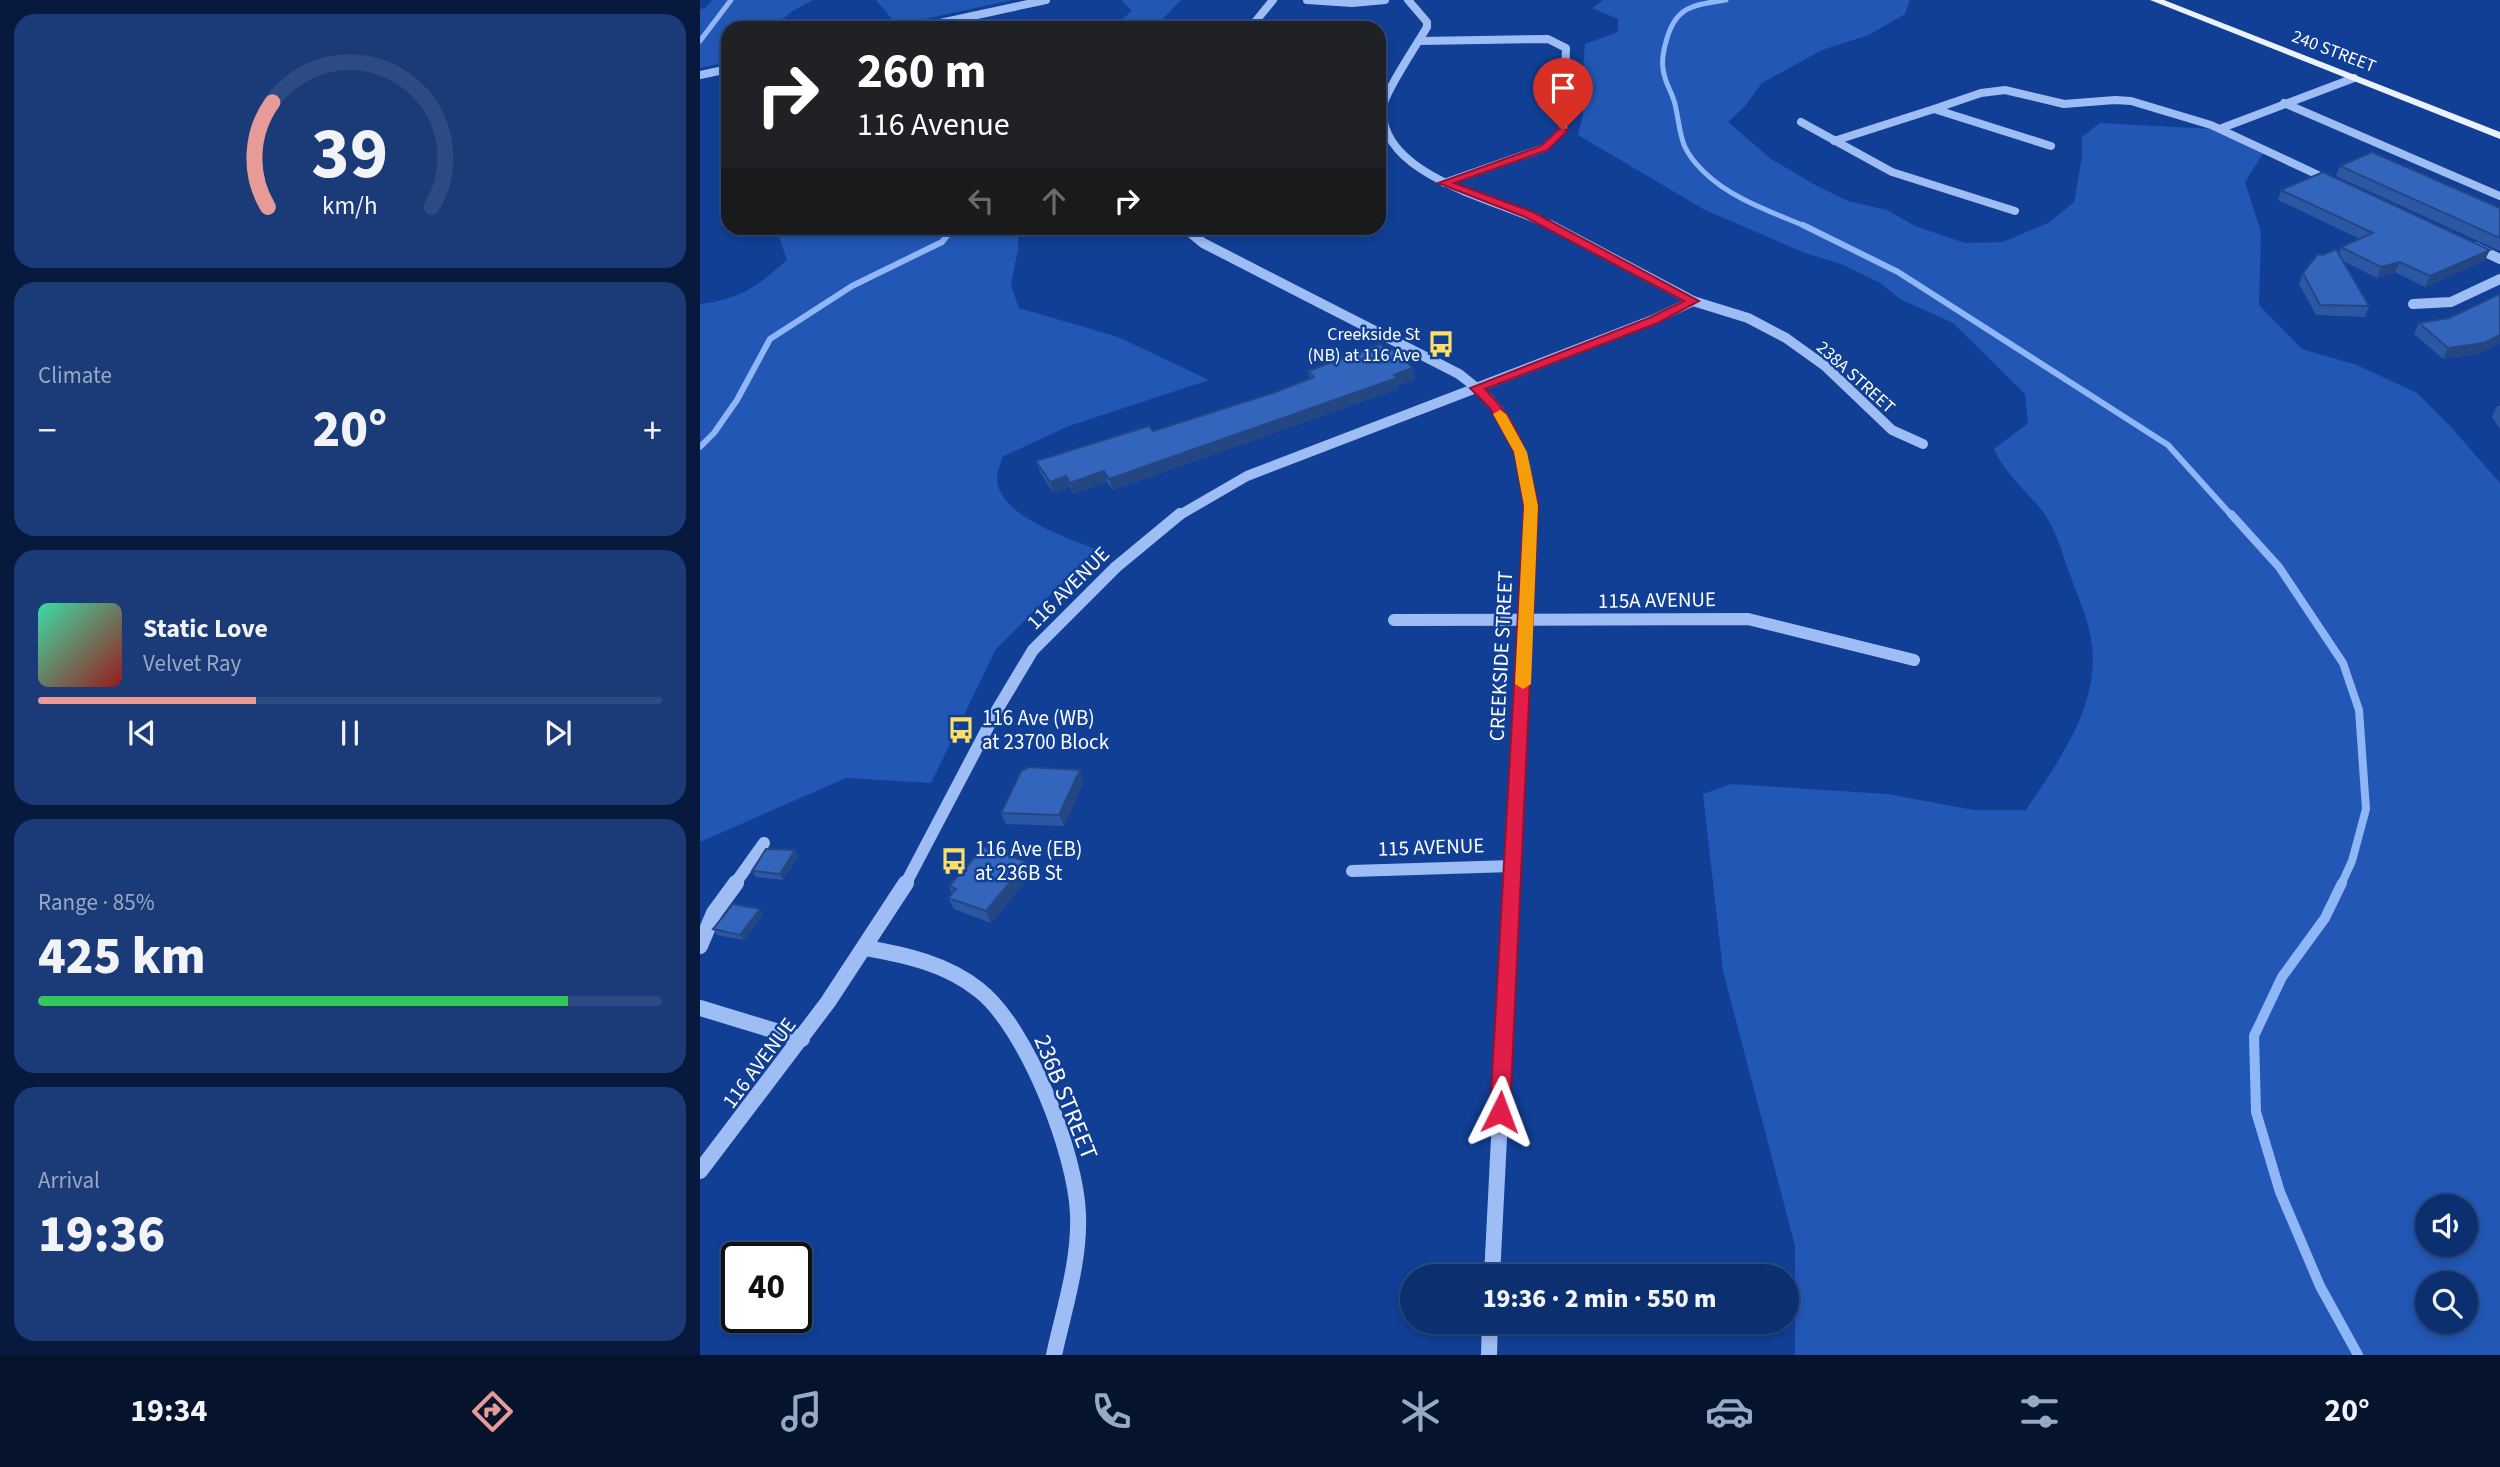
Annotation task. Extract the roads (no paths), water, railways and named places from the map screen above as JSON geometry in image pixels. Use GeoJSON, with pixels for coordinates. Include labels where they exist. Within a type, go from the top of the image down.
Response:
{"type":"FeatureCollection","features":[{"type":"Feature","properties":{"kind":"main road","name":"240 STREET"},"geometry":{"type":"LineString","coordinates":[[2155,0],[2500,136]]}},
{"type":"Feature","properties":{"kind":"street"},"geometry":{"type":"LineString","coordinates":[[949,21],[1046,0]]}},
{"type":"Feature","properties":{"kind":"street"},"geometry":{"type":"LineString","coordinates":[[1256,21],[1273,0]]}},
{"type":"Feature","properties":{"kind":"street"},"geometry":{"type":"LineString","coordinates":[[1307,0],[1352,3],[1385,0]]}},
{"type":"Feature","properties":{"kind":"street"},"geometry":{"type":"LineString","coordinates":[[1408,0],[1427,22],[1419,41],[1548,39],[1566,48],[1563,130],[1544,148],[1444,183]]}},
{"type":"Feature","properties":{"kind":"street","name":"238A STREET"},"geometry":{"type":"LineString","coordinates":[[1386,100],[1419,41]]}},
{"type":"Feature","properties":{"kind":"street"},"geometry":{"type":"LineString","coordinates":[[700,75],[721,70]]}},
{"type":"Feature","properties":{"kind":"street"},"geometry":{"type":"LineString","coordinates":[[2222,128],[2354,78]]}},
{"type":"Feature","properties":{"kind":"street"},"geometry":{"type":"LineString","coordinates":[[1834,142],[1995,90],[2018,91],[2063,104],[2122,100],[2146,104],[2193,122],[2222,128],[2229,134],[2340,185]]}},
{"type":"Feature","properties":{"kind":"street"},"geometry":{"type":"LineString","coordinates":[[2284,103],[2500,196]]}},
{"type":"Feature","properties":{"kind":"street"},"geometry":{"type":"LineString","coordinates":[[1934,109],[2050,146]]}},
{"type":"Feature","properties":{"kind":"street"},"geometry":{"type":"LineString","coordinates":[[1801,122],[1892,172],[2015,211]]}},
{"type":"Feature","properties":{"kind":"street","name":"238A STREET"},"geometry":{"type":"LineString","coordinates":[[1386,130],[1402,156],[1444,183],[1529,214],[1693,301],[1748,318],[1786,338],[1825,366],[1892,430],[1923,444]]}},
{"type":"Feature","properties":{"kind":"street","name":"CREEKSIDE STREET"},"geometry":{"type":"LineString","coordinates":[[1193,235],[1203,243],[1450,368],[1477,388],[1495,406],[1510,430],[1525,467],[1531,506],[1527,621],[1493,1264]]}},
{"type":"Feature","properties":{"kind":"street"},"geometry":{"type":"LineString","coordinates":[[2463,242],[2500,259]]}},
{"type":"Feature","properties":{"kind":"street"},"geometry":{"type":"LineString","coordinates":[[2413,304],[2451,302],[2500,279]]}},
{"type":"Feature","properties":{"kind":"street","name":"116 AVENUE"},"geometry":{"type":"LineString","coordinates":[[700,1171],[802,1039],[866,948],[900,894],[1034,650],[1061,618],[1138,546],[1192,503],[1223,486],[1653,320],[1693,301]]}},
{"type":"Feature","properties":{"kind":"street","name":"115A AVENUE"},"geometry":{"type":"LineString","coordinates":[[1394,621],[1748,619],[1914,660]]}},
{"type":"Feature","properties":{"kind":"street"},"geometry":{"type":"LineString","coordinates":[[700,946],[714,914],[764,843]]}},
{"type":"Feature","properties":{"kind":"street","name":"115 AVENUE"},"geometry":{"type":"LineString","coordinates":[[1352,871],[1512,866]]}},
{"type":"Feature","properties":{"kind":"street","name":"236B STREET"},"geometry":{"type":"LineString","coordinates":[[866,948],[903,954],[937,965],[961,976],[997,1005],[1008,1020],[1058,1126],[1073,1172],[1078,1219],[1077,1243],[1054,1355]]}},
{"type":"Feature","properties":{"kind":"street"},"geometry":{"type":"LineString","coordinates":[[700,1009],[802,1039]]}},
{"type":"Feature","properties":{"kind":"street"},"geometry":{"type":"LineString","coordinates":[[1489,1355],[1490,1334]]}},
{"type":"Feature","properties":{"kind":"waterway"},"geometry":{"type":"LineString","coordinates":[[700,41],[731,0]]}},
{"type":"Feature","properties":{"kind":"waterway"},"geometry":{"type":"LineString","coordinates":[[1726,0],[1687,9],[1675,21],[1666,42],[1663,70],[1675,104],[1682,140],[1695,162],[1714,181],[1752,204],[1807,227]]}},
{"type":"Feature","properties":{"kind":"waterway"},"geometry":{"type":"LineString","coordinates":[[1803,225],[1898,272],[2168,445],[2232,516]]}},
{"type":"Feature","properties":{"kind":"waterway"},"geometry":{"type":"LineString","coordinates":[[700,447],[714,433],[737,400],[770,339],[852,286],[942,242],[948,235]]}},
{"type":"Feature","properties":{"kind":"waterway"},"geometry":{"type":"LineString","coordinates":[[2231,514],[2279,567],[2343,663],[2359,710],[2366,809],[2352,861],[2341,885]]}},
{"type":"Feature","properties":{"kind":"waterway"},"geometry":{"type":"LineString","coordinates":[[2342,883],[2325,918],[2282,977],[2254,1036],[2256,1112],[2280,1192],[2320,1286],[2358,1355]]}},
{"type":"Feature","properties":{"kind":"place","name":"Creekside St (NB) at 116 Ave"},"geometry":{"type":"Point","coordinates":[1441,344]}},
{"type":"Feature","properties":{"kind":"place","name":"116 Ave (WB) at 23700 Block"},"geometry":{"type":"Point","coordinates":[961,730]}},
{"type":"Feature","properties":{"kind":"place","name":"116 Ave (EB) at 236B St"},"geometry":{"type":"Point","coordinates":[954,861]}}]}
